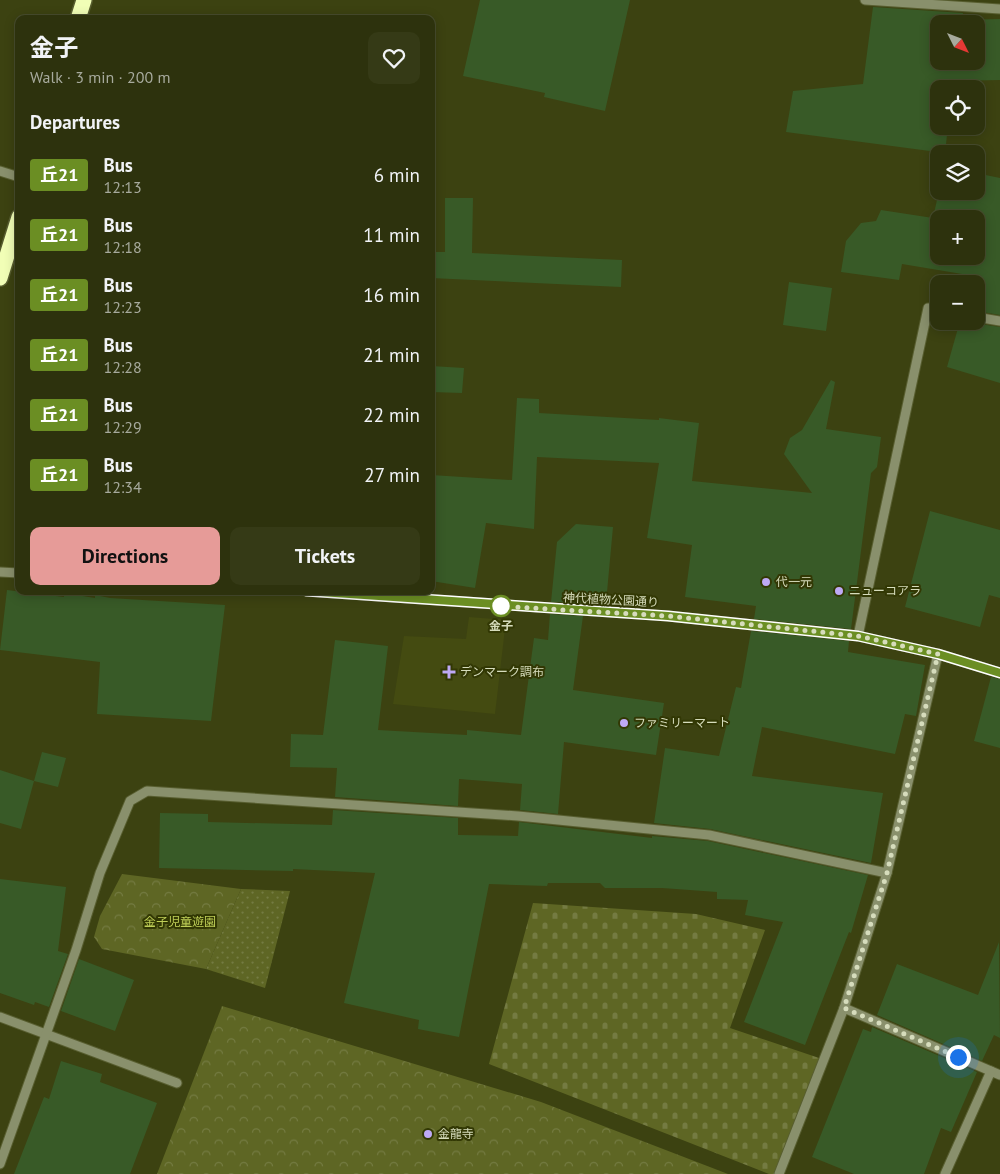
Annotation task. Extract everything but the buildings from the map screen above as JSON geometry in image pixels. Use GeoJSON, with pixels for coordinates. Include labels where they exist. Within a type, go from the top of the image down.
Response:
{"type":"FeatureCollection","features":[{"type":"Feature","properties":{"kind":"highway"},"geometry":{"type":"LineString","coordinates":[[79,15],[84,0]]}},
{"type":"Feature","properties":{"kind":"highway"},"geometry":{"type":"LineString","coordinates":[[0,278],[15,230]]}},
{"type":"Feature","properties":{"kind":"street"},"geometry":{"type":"LineString","coordinates":[[865,0],[1000,9]]}},
{"type":"Feature","properties":{"kind":"street"},"geometry":{"type":"LineString","coordinates":[[0,171],[15,176]]}},
{"type":"Feature","properties":{"kind":"street"},"geometry":{"type":"LineString","coordinates":[[858,636],[928,308],[930,308]]}},
{"type":"Feature","properties":{"kind":"street"},"geometry":{"type":"LineString","coordinates":[[985,318],[1000,321]]}},
{"type":"Feature","properties":{"kind":"street"},"geometry":{"type":"LineString","coordinates":[[0,572],[15,573]]}},
{"type":"Feature","properties":{"kind":"street","name":"神代植物公園通り"},"geometry":{"type":"LineString","coordinates":[[363,595],[668,616],[858,636],[938,654],[1000,673]]}},
{"type":"Feature","properties":{"kind":"street"},"geometry":{"type":"LineString","coordinates":[[779,1174],[844,1008],[887,873],[938,654]]}},
{"type":"Feature","properties":{"kind":"street"},"geometry":{"type":"LineString","coordinates":[[0,1164],[108,855],[130,801],[147,791],[518,816],[709,835],[887,873]]}},
{"type":"Feature","properties":{"kind":"street"},"geometry":{"type":"LineString","coordinates":[[844,1008],[1000,1075]]}},
{"type":"Feature","properties":{"kind":"street"},"geometry":{"type":"LineString","coordinates":[[0,1017],[177,1083]]}},
{"type":"Feature","properties":{"kind":"street"},"geometry":{"type":"LineString","coordinates":[[945,1174],[991,1071]]}},
{"type":"Feature","properties":{"kind":"shaded area","name":"デンマーク調布"},"geometry":{"type":"Polygon","coordinates":[[[469,617],[506,620],[495,714],[393,704],[404,636],[466,639],[469,617]]]}},
{"type":"Feature","properties":{"kind":"green space","name":"金子児童遊園"},"geometry":{"type":"Polygon","coordinates":[[[122,874],[241,889],[206,969],[102,949],[94,937],[100,916],[122,874]]]}},
{"type":"Feature","properties":{"kind":"green space"},"geometry":{"type":"Polygon","coordinates":[[[241,889],[290,891],[265,988],[206,969],[241,889]]]}},
{"type":"Feature","properties":{"kind":"green space"},"geometry":{"type":"Polygon","coordinates":[[[533,903],[696,914],[765,930],[730,1028],[822,1059],[774,1174],[769,1174],[489,1064],[533,903]]]}},
{"type":"Feature","properties":{"kind":"green space"},"geometry":{"type":"Polygon","coordinates":[[[222,1006],[541,1102],[728,1174],[157,1174],[222,1006]]]}},
{"type":"Feature","properties":{"kind":"bus line","name":"丘21"},"geometry":{"type":"LineString","coordinates":[[357,595],[496,606],[668,616],[858,636],[938,654],[1000,673]]}},
{"type":"Feature","properties":{"kind":"place","name":"代一元"},"geometry":{"type":"Point","coordinates":[766,582]}},
{"type":"Feature","properties":{"kind":"place","name":"ニューコアラ"},"geometry":{"type":"Point","coordinates":[839,591]}},
{"type":"Feature","properties":{"kind":"place","name":"金子"},"geometry":{"type":"Point","coordinates":[501,606]}},
{"type":"Feature","properties":{"kind":"place","name":"デンマーク調布"},"geometry":{"type":"Point","coordinates":[449,672]}},
{"type":"Feature","properties":{"kind":"place","name":"ファミリーマート"},"geometry":{"type":"Point","coordinates":[624,723]}},
{"type":"Feature","properties":{"kind":"place","name":"金龍寺"},"geometry":{"type":"Point","coordinates":[428,1134]}},
{"type":"Feature","properties":{"kind":"route"},"geometry":{"type":"LineString","coordinates":[[501,606],[496,606],[668,616],[858,636],[938,654],[887,873],[844,1008],[958,1057]]}}]}
